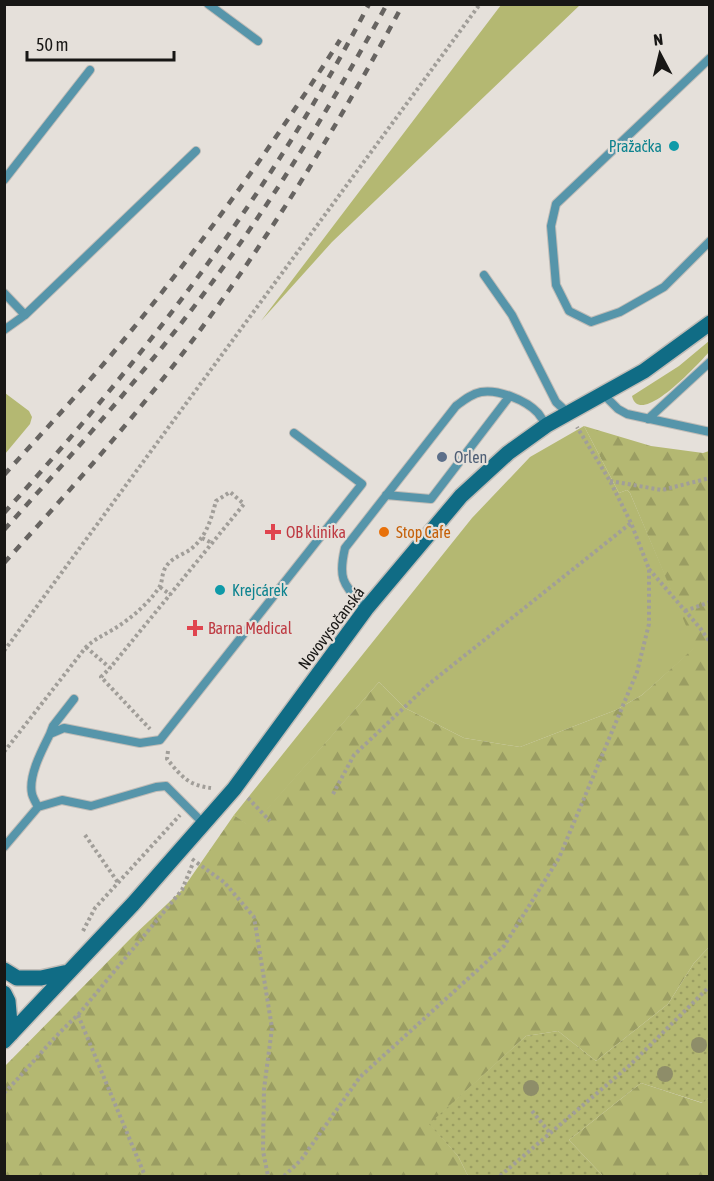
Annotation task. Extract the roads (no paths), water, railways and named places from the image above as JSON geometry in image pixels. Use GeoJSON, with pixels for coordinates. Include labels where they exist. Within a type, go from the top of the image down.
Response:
{"type":"FeatureCollection","features":[{"type":"Feature","properties":{"kind":"main road","name":"Novovysočanská"},"geometry":{"type":"LineString","coordinates":[[7,1029],[29,1016],[133,904],[234,789],[366,609],[461,496],[508,453],[546,425],[665,358],[710,323]]}},
{"type":"Feature","properties":{"kind":"main road"},"geometry":{"type":"LineString","coordinates":[[4,970],[17,978],[41,978],[68,972]]}},
{"type":"Feature","properties":{"kind":"main road"},"geometry":{"type":"LineString","coordinates":[[4,993],[8,1001],[7,1029]]}},
{"type":"Feature","properties":{"kind":"lane"},"geometry":{"type":"LineString","coordinates":[[208,4],[258,40]]}},
{"type":"Feature","properties":{"kind":"lane"},"geometry":{"type":"LineString","coordinates":[[710,58],[556,204],[551,226],[556,285],[569,311],[591,322],[620,312],[664,287],[710,241]]}},
{"type":"Feature","properties":{"kind":"lane"},"geometry":{"type":"LineString","coordinates":[[4,180],[90,70]]}},
{"type":"Feature","properties":{"kind":"lane"},"geometry":{"type":"LineString","coordinates":[[4,330],[25,315],[196,151]]}},
{"type":"Feature","properties":{"kind":"lane"},"geometry":{"type":"LineString","coordinates":[[484,274],[512,315],[556,402],[569,414]]}},
{"type":"Feature","properties":{"kind":"lane"},"geometry":{"type":"LineString","coordinates":[[4,293],[25,315]]}},
{"type":"Feature","properties":{"kind":"lane"},"geometry":{"type":"LineString","coordinates":[[648,419],[709,362]]}},
{"type":"Feature","properties":{"kind":"lane"},"geometry":{"type":"LineString","coordinates":[[366,609],[344,585],[341,566],[345,548],[456,406],[468,396],[480,392],[491,392],[524,403],[538,413],[546,425]]}},
{"type":"Feature","properties":{"kind":"lane"},"geometry":{"type":"LineString","coordinates":[[603,394],[618,409],[627,414],[710,432]]}},
{"type":"Feature","properties":{"kind":"lane"},"geometry":{"type":"LineString","coordinates":[[386,495],[431,499],[509,397]]}},
{"type":"Feature","properties":{"kind":"lane"},"geometry":{"type":"LineString","coordinates":[[50,734],[64,728],[140,743],[160,740],[362,484],[294,433]]}},
{"type":"Feature","properties":{"kind":"lane"},"geometry":{"type":"LineString","coordinates":[[38,807],[31,792],[36,761],[53,726],[74,699]]}},
{"type":"Feature","properties":{"kind":"lane"},"geometry":{"type":"LineString","coordinates":[[4,847],[38,807],[62,800],[91,806],[156,787],[166,786],[204,823]]}},
{"type":"Feature","properties":{"kind":"railway"},"geometry":{"type":"LineString","coordinates":[[4,513],[107,394],[203,270],[291,140],[369,4]]}},
{"type":"Feature","properties":{"kind":"railway"},"geometry":{"type":"LineString","coordinates":[[4,530],[171,337],[220,272],[296,160],[387,4]]}},
{"type":"Feature","properties":{"kind":"railway"},"geometry":{"type":"LineString","coordinates":[[4,563],[110,443],[161,381],[236,281],[311,165],[403,4]]}},
{"type":"Feature","properties":{"kind":"railway"},"geometry":{"type":"LineString","coordinates":[[4,475],[108,359],[180,269],[289,118],[340,40]]}},
{"type":"Feature","properties":{"kind":"place","name":"Pražačka"},"geometry":{"type":"Point","coordinates":[674,146]}},
{"type":"Feature","properties":{"kind":"place","name":"Orlen"},"geometry":{"type":"Point","coordinates":[442,457]}},
{"type":"Feature","properties":{"kind":"place","name":"OB klinika"},"geometry":{"type":"Point","coordinates":[273,532]}},
{"type":"Feature","properties":{"kind":"place","name":"Stop Cafe"},"geometry":{"type":"Point","coordinates":[384,532]}},
{"type":"Feature","properties":{"kind":"place","name":"Krejcárek"},"geometry":{"type":"Point","coordinates":[220,590]}},
{"type":"Feature","properties":{"kind":"place","name":"Barna Medical"},"geometry":{"type":"Point","coordinates":[195,628]}}]}
